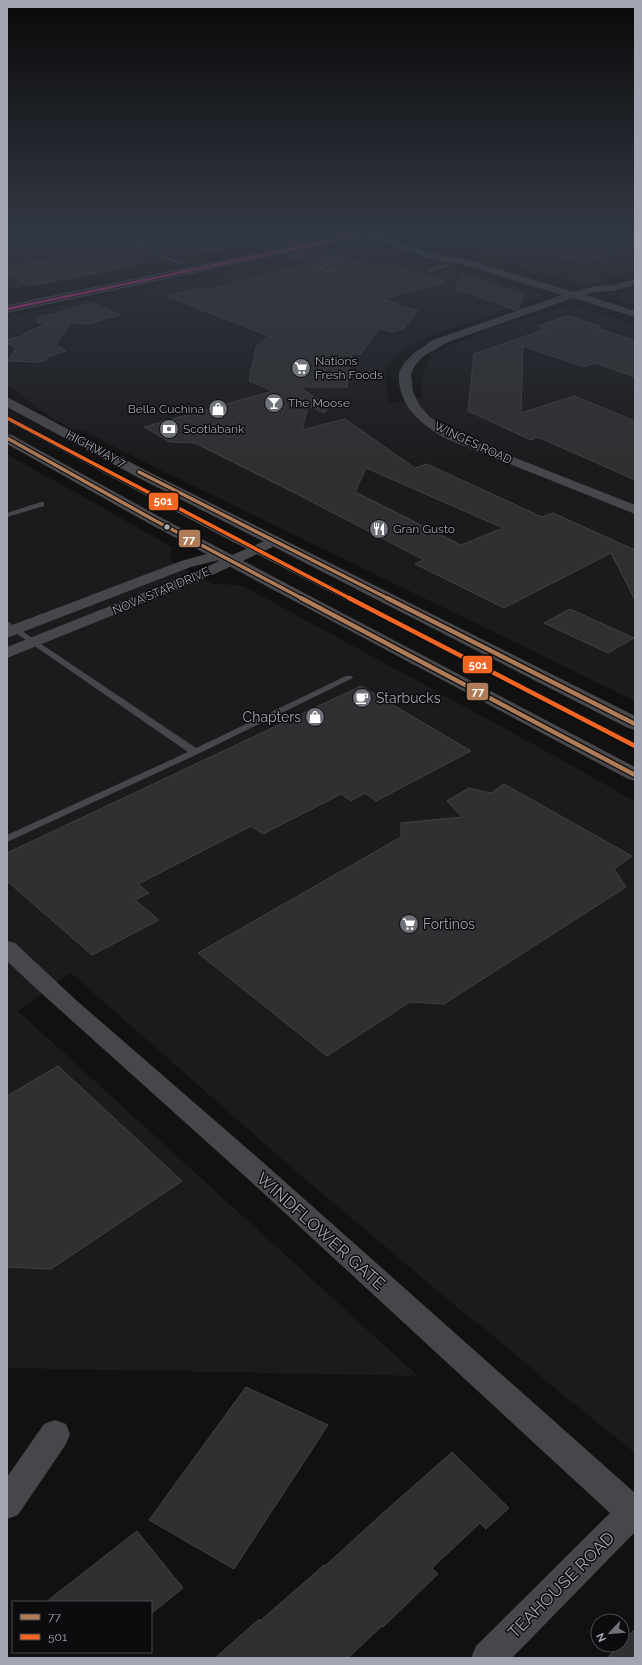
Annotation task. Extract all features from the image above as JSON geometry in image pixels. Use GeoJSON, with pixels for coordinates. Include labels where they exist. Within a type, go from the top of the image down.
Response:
{"type":"FeatureCollection","features":[{"type":"Feature","properties":{"kind":"main road","name":"HIGHWAY 7"},"geometry":{"type":"LineString","coordinates":[[7,401],[144,475],[635,724]]}},
{"type":"Feature","properties":{"kind":"main road"},"geometry":{"type":"LineString","coordinates":[[7,438],[226,558],[635,775]]}},
{"type":"Feature","properties":{"kind":"street","name":"WINGES ROAD"},"geometry":{"type":"LineString","coordinates":[[527,311],[437,342],[408,366],[404,374],[405,391],[418,412],[434,426],[450,434],[635,510]]}},
{"type":"Feature","properties":{"kind":"street"},"geometry":{"type":"LineString","coordinates":[[624,311],[635,314]]}},
{"type":"Feature","properties":{"kind":"street","name":"NOVA STAR DRIVE"},"geometry":{"type":"LineString","coordinates":[[7,653],[226,558],[274,541]]}},
{"type":"Feature","properties":{"kind":"street","name":"NOVA STAR DRIVE"},"geometry":{"type":"LineString","coordinates":[[10,629],[186,564],[226,558]]}},
{"type":"Feature","properties":{"kind":"street","name":"WINDFLOWER GATE"},"geometry":{"type":"LineString","coordinates":[[7,948],[53,993],[256,1171],[634,1514]]}},
{"type":"Feature","properties":{"kind":"street"},"geometry":{"type":"LineString","coordinates":[[7,1504],[55,1434]]}},
{"type":"Feature","properties":{"kind":"street","name":"TEAHOUSE ROAD"},"geometry":{"type":"LineString","coordinates":[[488,1658],[634,1514]]}},
{"type":"Feature","properties":{"kind":"lane"},"geometry":{"type":"LineString","coordinates":[[7,418],[253,549],[635,746]]}},
{"type":"Feature","properties":{"kind":"lane"},"geometry":{"type":"LineString","coordinates":[[7,515],[41,504]]}},
{"type":"Feature","properties":{"kind":"lane"},"geometry":{"type":"LineString","coordinates":[[10,629],[34,642],[195,752]]}},
{"type":"Feature","properties":{"kind":"lane"},"geometry":{"type":"LineString","coordinates":[[7,839],[195,752],[349,678]]}},
{"type":"Feature","properties":{"kind":"shaded area"},"geometry":{"type":"Polygon","coordinates":[[[37,311],[502,311],[432,335],[402,350],[388,365],[385,379],[389,404],[421,399],[422,375],[433,353],[498,326],[550,311],[590,311],[635,324],[635,701],[124,452],[85,431],[69,428],[52,418],[7,385],[7,317],[37,311]]]}},
{"type":"Feature","properties":{"kind":"shaded area"},"geometry":{"type":"Polygon","coordinates":[[[7,454],[172,547],[170,560],[213,584],[241,585],[635,801],[635,1453],[558,1391],[483,1327],[472,1320],[292,1168],[71,973],[18,1011],[418,1376],[7,1368],[7,454]]]}},
{"type":"Feature","properties":{"kind":"building"},"geometry":{"type":"Polygon","coordinates":[[[64,311],[110,311],[120,315],[87,324],[71,323],[56,345],[66,351],[48,357],[46,360],[40,362],[7,361],[16,348],[7,343],[7,340],[25,335],[25,333],[50,323],[38,323],[37,318],[64,311]]]}},
{"type":"Feature","properties":{"kind":"building"},"geometry":{"type":"Polygon","coordinates":[[[204,311],[418,311],[404,328],[391,332],[379,328],[361,354],[352,354],[347,387],[300,387],[328,407],[325,413],[308,406],[302,430],[345,419],[415,468],[427,464],[542,517],[553,513],[635,550],[635,600],[611,553],[504,608],[415,564],[424,560],[291,491],[195,443],[170,442],[144,427],[273,391],[249,381],[256,347],[269,336],[204,311]],[[366,468],[355,492],[461,545],[503,528],[366,468]]]}},
{"type":"Feature","properties":{"kind":"building"},"geometry":{"type":"Polygon","coordinates":[[[568,316],[601,326],[596,328],[635,341],[635,377],[595,363],[584,367],[523,346],[521,413],[574,396],[635,421],[635,480],[538,437],[531,440],[468,411],[474,354],[546,329],[538,326],[568,316]]]}},
{"type":"Feature","properties":{"kind":"building"},"geometry":{"type":"Polygon","coordinates":[[[570,609],[634,638],[608,653],[544,623],[570,609]]]}},
{"type":"Feature","properties":{"kind":"building"},"geometry":{"type":"Polygon","coordinates":[[[361,686],[471,751],[376,801],[365,793],[351,801],[341,794],[263,834],[251,826],[138,884],[149,893],[135,900],[159,920],[92,955],[7,881],[7,853],[361,686]]]}},
{"type":"Feature","properties":{"kind":"building","name":"Fortinos"},"geometry":{"type":"Polygon","coordinates":[[[504,784],[632,856],[614,869],[626,887],[444,1004],[410,1002],[327,1056],[198,953],[401,837],[401,823],[462,817],[447,801],[469,788],[491,793],[504,784]]]}},
{"type":"Feature","properties":{"kind":"building"},"geometry":{"type":"Polygon","coordinates":[[[58,1066],[182,1181],[51,1269],[7,1267],[7,1096],[58,1066]]]}},
{"type":"Feature","properties":{"kind":"building"},"geometry":{"type":"Polygon","coordinates":[[[246,1387],[328,1425],[234,1569],[149,1520],[246,1387]]]}},
{"type":"Feature","properties":{"kind":"building"},"geometry":{"type":"Polygon","coordinates":[[[452,1452],[509,1508],[486,1529],[480,1523],[432,1568],[438,1574],[383,1627],[382,1626],[348,1658],[215,1658],[259,1619],[260,1621],[324,1565],[325,1566],[452,1452]]]}},
{"type":"Feature","properties":{"kind":"building"},"geometry":{"type":"Polygon","coordinates":[[[137,1531],[183,1588],[152,1613],[152,1601],[47,1601],[137,1531]]]}},
{"type":"Feature","properties":{"kind":"building"},"geometry":{"type":"Polygon","coordinates":[[[635,1629],[635,1658],[607,1658],[612,1653],[630,1653],[630,1634],[635,1629]]]}},
{"type":"Feature","properties":{"kind":"transit line","name":"501"},"geometry":{"type":"LineString","coordinates":[[7,418],[221,532],[635,746]]}},
{"type":"Feature","properties":{"kind":"transit line","name":"77"},"geometry":{"type":"LineString","coordinates":[[7,438],[154,520],[635,775]]}},
{"type":"Feature","properties":{"kind":"transit line","name":"77"},"geometry":{"type":"LineString","coordinates":[[139,472],[635,724]]}},
{"type":"Feature","properties":{"kind":"place","name":"Nations Fresh Foods"},"geometry":{"type":"Point","coordinates":[301,368]}},
{"type":"Feature","properties":{"kind":"place","name":"The Moose"},"geometry":{"type":"Point","coordinates":[274,403]}},
{"type":"Feature","properties":{"kind":"place","name":"Bella Cuchina"},"geometry":{"type":"Point","coordinates":[218,409]}},
{"type":"Feature","properties":{"kind":"place","name":"Scotiabank"},"geometry":{"type":"Point","coordinates":[169,429]}},
{"type":"Feature","properties":{"kind":"place","name":"Gran Gusto"},"geometry":{"type":"Point","coordinates":[379,529]}},
{"type":"Feature","properties":{"kind":"place","name":"Starbucks"},"geometry":{"type":"Point","coordinates":[362,698]}},
{"type":"Feature","properties":{"kind":"place","name":"Chapters"},"geometry":{"type":"Point","coordinates":[315,717]}},
{"type":"Feature","properties":{"kind":"place","name":"Fortinos"},"geometry":{"type":"Point","coordinates":[409,924]}}]}
